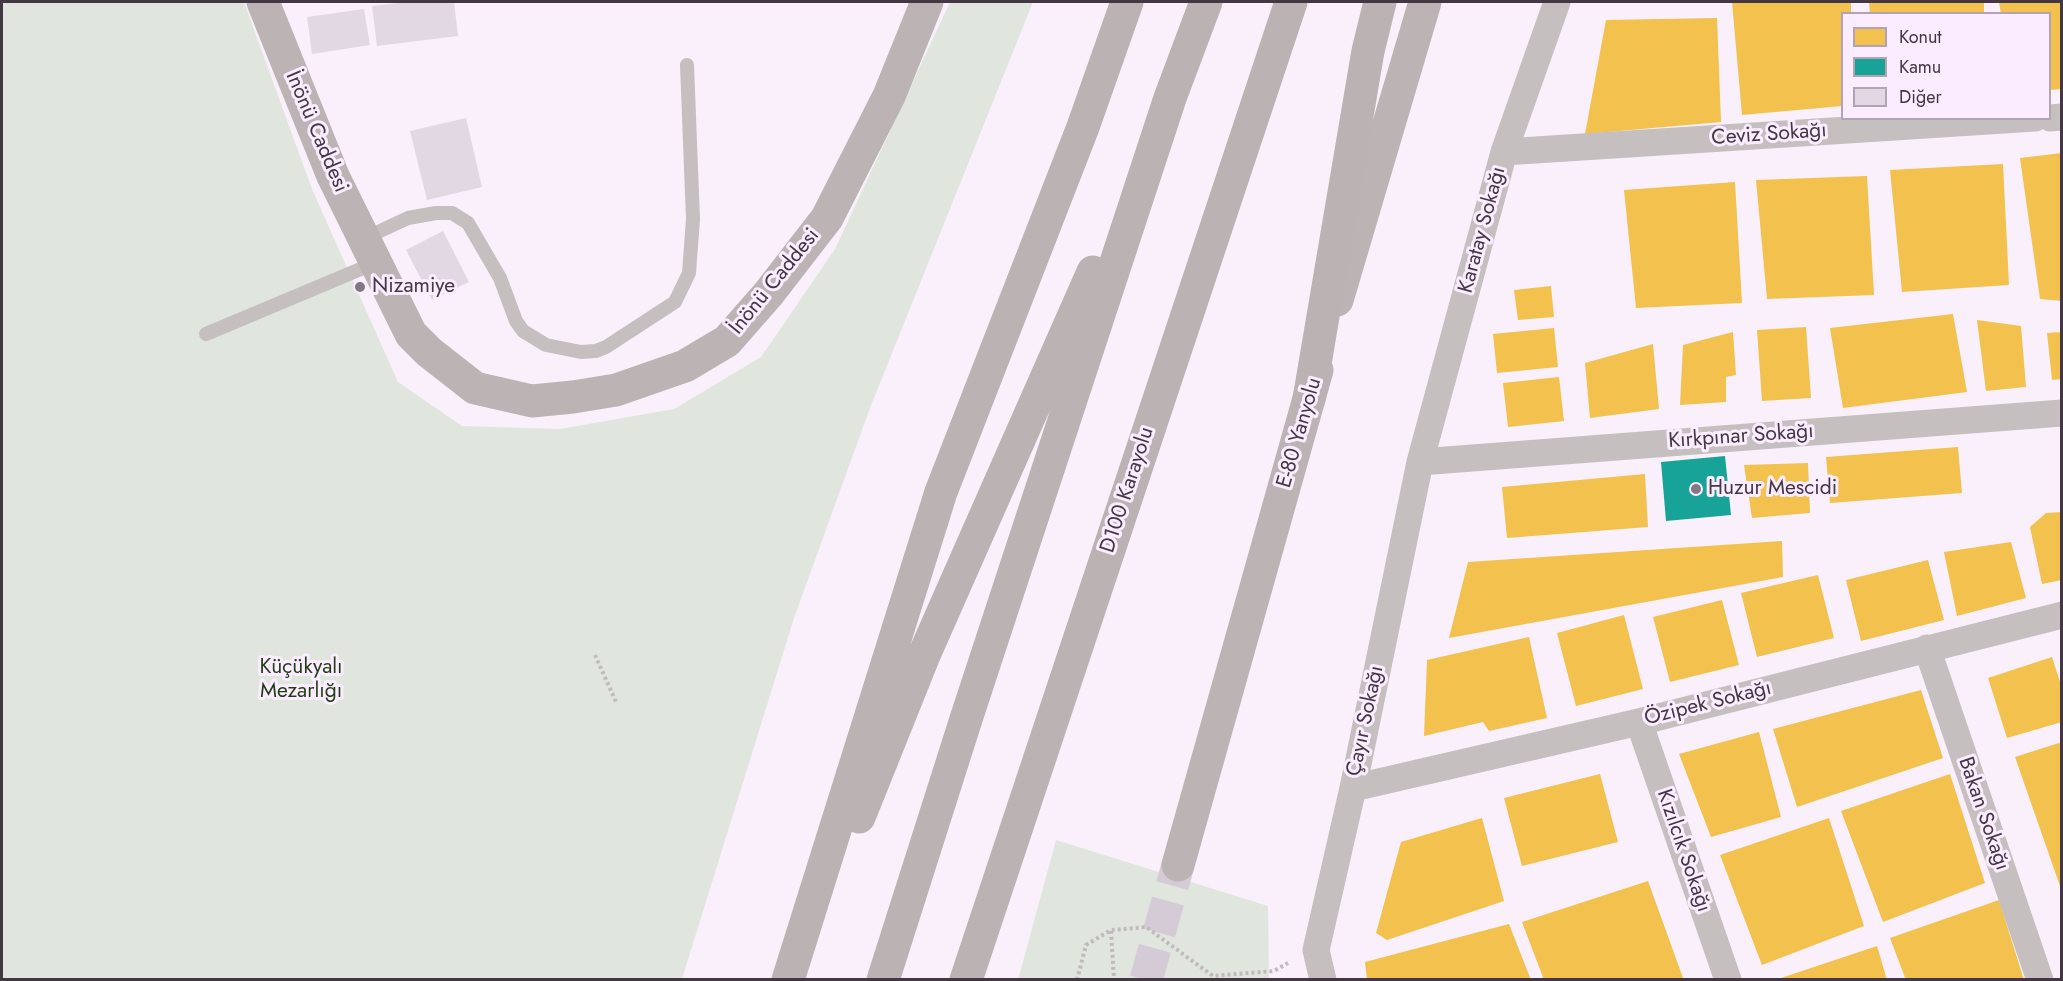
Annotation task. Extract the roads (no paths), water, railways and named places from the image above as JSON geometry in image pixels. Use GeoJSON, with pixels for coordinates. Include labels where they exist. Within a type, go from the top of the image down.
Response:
{"type":"FeatureCollection","features":[{"type":"Feature","properties":{"kind":"highway"},"geometry":{"type":"LineString","coordinates":[[788,980],[941,492],[1079,138],[1127,2]]}},
{"type":"Feature","properties":{"kind":"highway"},"geometry":{"type":"LineString","coordinates":[[883,980],[1170,98],[1206,2]]}},
{"type":"Feature","properties":{"kind":"highway","name":"D100 Karayolu"},"geometry":{"type":"LineString","coordinates":[[966,980],[1291,2]]}},
{"type":"Feature","properties":{"kind":"highway"},"geometry":{"type":"LineString","coordinates":[[1310,399],[1368,51],[1380,2]]}},
{"type":"Feature","properties":{"kind":"highway"},"geometry":{"type":"LineString","coordinates":[[793,980],[924,655],[1170,98]]}},
{"type":"Feature","properties":{"kind":"street","name":"İnönü Caddesi"},"geometry":{"type":"LineString","coordinates":[[263,2],[333,176],[411,334],[429,352],[475,388],[532,400],[573,397],[616,390],[685,366],[727,341],[769,293],[827,218],[889,96],[927,2]]}},
{"type":"Feature","properties":{"kind":"street","name":"E-80 Yanyolu"},"geometry":{"type":"LineString","coordinates":[[1178,865],[1425,2]]}},
{"type":"Feature","properties":{"kind":"street","name":"Karatay Sokağı"},"geometry":{"type":"LineString","coordinates":[[1420,462],[1504,152],[1557,2]]}},
{"type":"Feature","properties":{"kind":"street","name":"Ceviz Sokağı"},"geometry":{"type":"LineString","coordinates":[[1504,152],[2003,120]]}},
{"type":"Feature","properties":{"kind":"street","name":"Kırkpınar Sokağı"},"geometry":{"type":"LineString","coordinates":[[1420,462],[2061,413]]}},
{"type":"Feature","properties":{"kind":"street","name":"Çayır Sokağı"},"geometry":{"type":"LineString","coordinates":[[1323,980],[1316,950],[1353,788],[1420,462]]}},
{"type":"Feature","properties":{"kind":"street","name":"Özipek Sokağı"},"geometry":{"type":"LineString","coordinates":[[1353,788],[1640,722],[2061,615]]}},
{"type":"Feature","properties":{"kind":"street","name":"Bakan Sokağı"},"geometry":{"type":"LineString","coordinates":[[1926,648],[2040,980]]}},
{"type":"Feature","properties":{"kind":"street","name":"Kızılcık Sokağı"},"geometry":{"type":"LineString","coordinates":[[1640,722],[1728,980]]}},
{"type":"Feature","properties":{"kind":"lane"},"geometry":{"type":"LineString","coordinates":[[206,334],[369,251],[408,218],[436,213],[452,213],[468,223],[500,278],[516,321],[523,331],[546,345],[581,352],[596,351],[606,347],[675,302],[689,273],[693,219],[687,65]]}},
{"type":"Feature","properties":{"kind":"tunnel"},"geometry":{"type":"LineString","coordinates":[[1146,980],[1178,865]]}},
{"type":"Feature","properties":{"kind":"place","name":"Nizamiye"},"geometry":{"type":"Point","coordinates":[360,287]}},
{"type":"Feature","properties":{"kind":"place","name":"Huzur Mescidi"},"geometry":{"type":"Point","coordinates":[1696,489]}},
{"type":"Feature","properties":{"kind":"park label","name":"Küçükyalı Mezarlığı"},"geometry":{"type":"Point","coordinates":[301,680]}}]}
